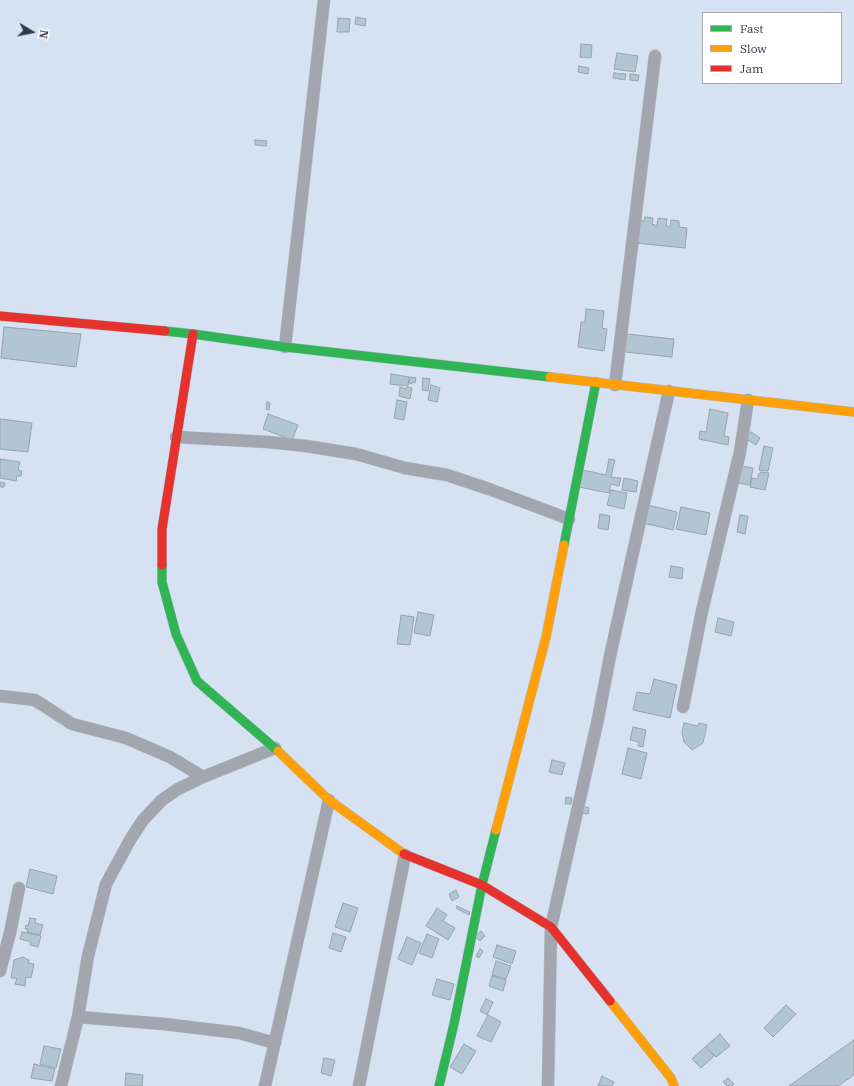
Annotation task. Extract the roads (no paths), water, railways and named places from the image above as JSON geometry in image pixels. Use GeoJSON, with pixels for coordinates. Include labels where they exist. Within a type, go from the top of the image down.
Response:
{"type":"FeatureCollection","features":[{"type":"Feature","properties":{"kind":"street"},"geometry":{"type":"LineString","coordinates":[[285,347],[324,0]]}},
{"type":"Feature","properties":{"kind":"street"},"geometry":{"type":"LineString","coordinates":[[615,385],[655,56]]}},
{"type":"Feature","properties":{"kind":"street"},"geometry":{"type":"LineString","coordinates":[[0,316],[193,334],[285,347],[854,412]]}},
{"type":"Feature","properties":{"kind":"street"},"geometry":{"type":"LineString","coordinates":[[193,334],[162,529],[162,582],[176,634],[197,680],[275,748],[329,800],[405,855],[482,885],[551,928],[671,1078],[674,1086]]}},
{"type":"Feature","properties":{"kind":"street"},"geometry":{"type":"LineString","coordinates":[[439,1086],[454,1024],[482,885],[546,637],[596,382]]}},
{"type":"Feature","properties":{"kind":"street"},"geometry":{"type":"LineString","coordinates":[[548,1086],[551,928],[669,391]]}},
{"type":"Feature","properties":{"kind":"street"},"geometry":{"type":"LineString","coordinates":[[683,707],[702,611],[740,452],[748,400]]}},
{"type":"Feature","properties":{"kind":"street"},"geometry":{"type":"LineString","coordinates":[[176,437],[268,442],[356,454],[405,468],[447,475],[569,519]]}},
{"type":"Feature","properties":{"kind":"street"},"geometry":{"type":"LineString","coordinates":[[0,696],[35,700],[72,724],[126,738],[170,756],[203,777]]}},
{"type":"Feature","properties":{"kind":"street"},"geometry":{"type":"LineString","coordinates":[[61,1086],[78,1016],[88,956],[106,884],[130,840],[143,820],[162,800],[178,789],[203,777],[275,748]]}},
{"type":"Feature","properties":{"kind":"street"},"geometry":{"type":"LineString","coordinates":[[265,1086],[276,1043],[329,800]]}},
{"type":"Feature","properties":{"kind":"street"},"geometry":{"type":"LineString","coordinates":[[359,1086],[405,855]]}},
{"type":"Feature","properties":{"kind":"street"},"geometry":{"type":"LineString","coordinates":[[0,971],[10,933],[19,888]]}},
{"type":"Feature","properties":{"kind":"street"},"geometry":{"type":"LineString","coordinates":[[78,1016],[239,1033],[276,1043]]}}]}
